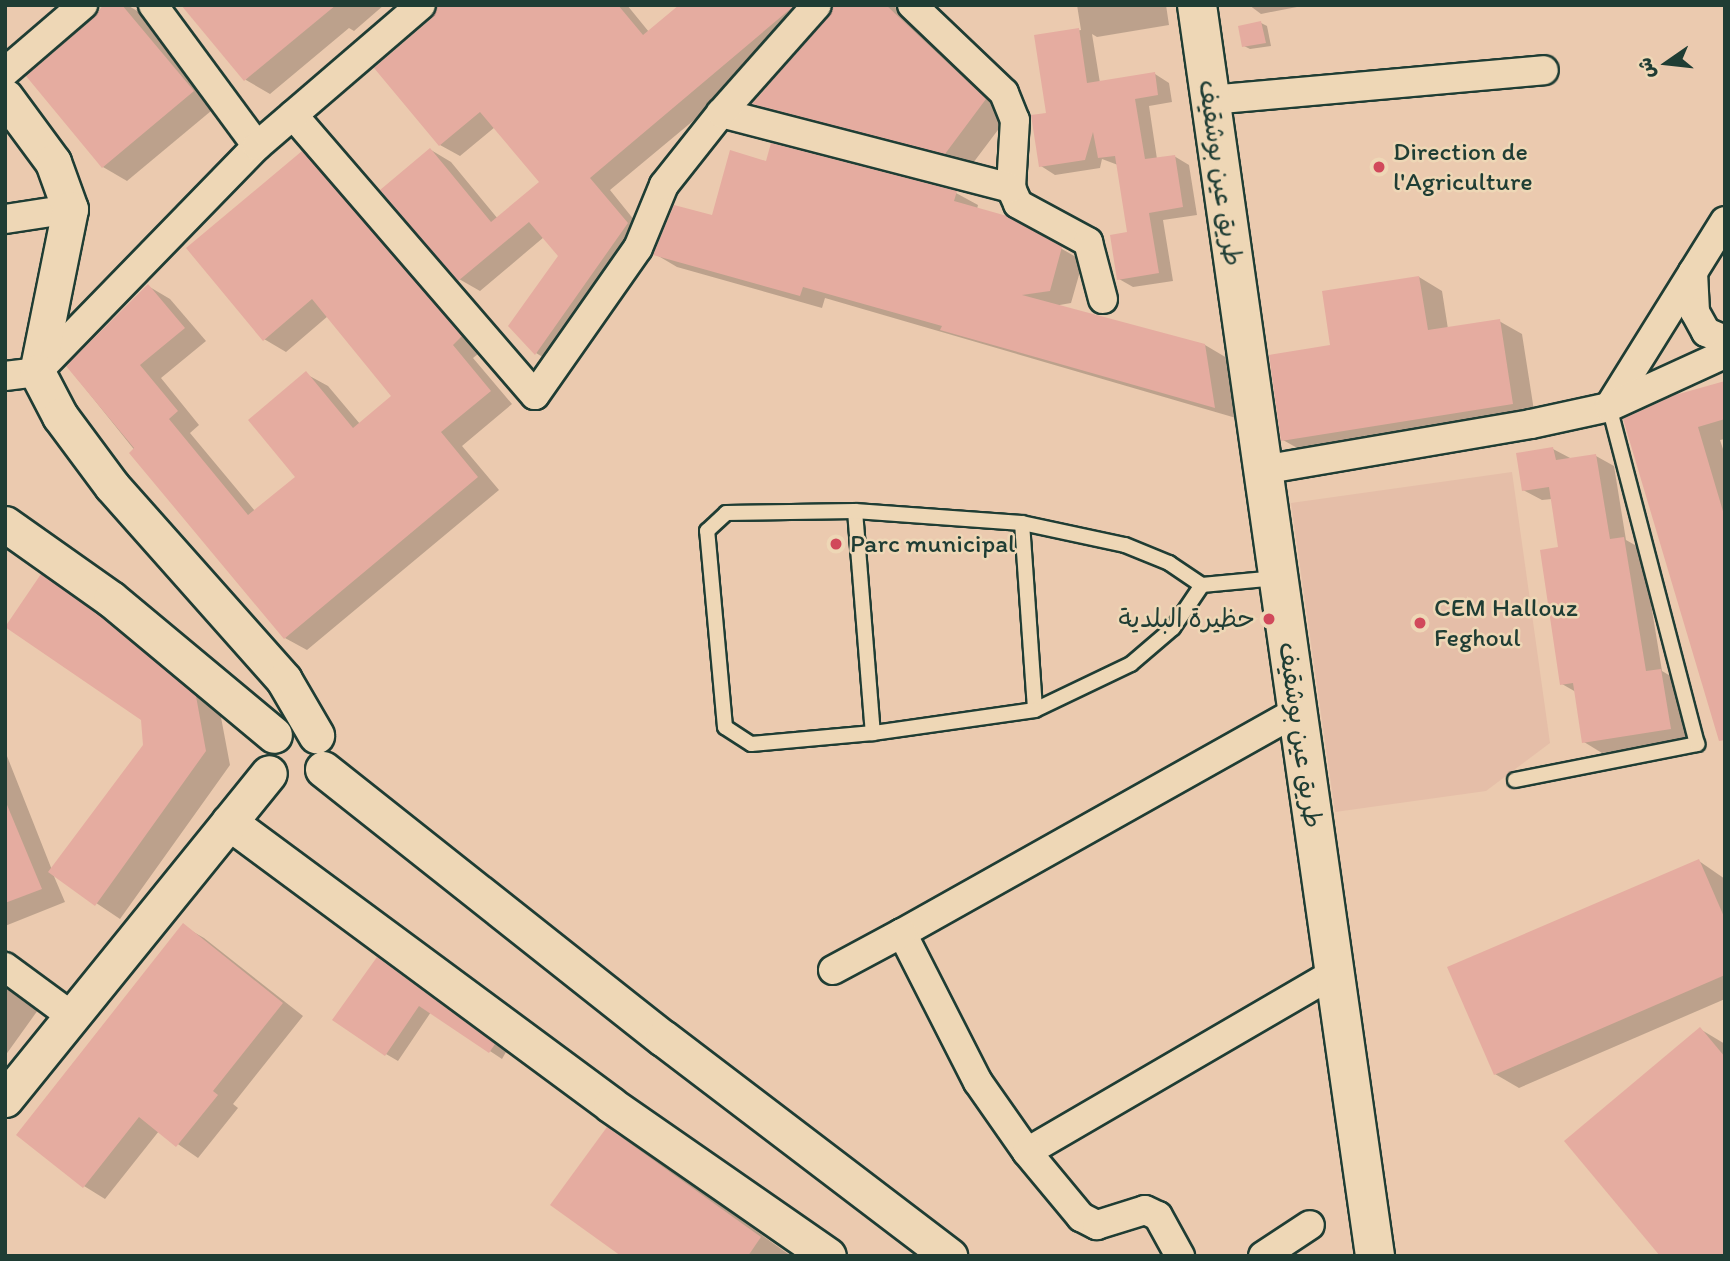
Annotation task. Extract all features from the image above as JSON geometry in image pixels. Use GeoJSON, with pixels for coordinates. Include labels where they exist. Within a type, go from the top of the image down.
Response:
{"type":"FeatureCollection","features":[{"type":"Feature","properties":{"kind":"main road","name":"طريق عين بوشقيف"},"geometry":{"type":"LineString","coordinates":[[1197,5],[1375,1256]]}},
{"type":"Feature","properties":{"kind":"street"},"geometry":{"type":"LineString","coordinates":[[5,72],[83,5]]}},
{"type":"Feature","properties":{"kind":"street"},"geometry":{"type":"LineString","coordinates":[[153,5],[257,146]]}},
{"type":"Feature","properties":{"kind":"street"},"geometry":{"type":"LineString","coordinates":[[21,374],[257,146],[421,5]]}},
{"type":"Feature","properties":{"kind":"street"},"geometry":{"type":"LineString","coordinates":[[293,115],[535,396],[638,248],[664,185],[721,113],[817,5]]}},
{"type":"Feature","properties":{"kind":"street"},"geometry":{"type":"LineString","coordinates":[[912,5],[1004,93],[1015,120],[1011,188],[1018,204],[1088,242],[1103,299]]}},
{"type":"Feature","properties":{"kind":"street"},"geometry":{"type":"LineString","coordinates":[[1210,100],[1544,70]]}},
{"type":"Feature","properties":{"kind":"street"},"geometry":{"type":"LineString","coordinates":[[5,97],[53,162],[70,209],[21,374]]}},
{"type":"Feature","properties":{"kind":"street"},"geometry":{"type":"LineString","coordinates":[[721,113],[1011,188]]}},
{"type":"Feature","properties":{"kind":"street"},"geometry":{"type":"LineString","coordinates":[[5,219],[70,209]]}},
{"type":"Feature","properties":{"kind":"street"},"geometry":{"type":"LineString","coordinates":[[1609,407],[1725,221]]}},
{"type":"Feature","properties":{"kind":"street"},"geometry":{"type":"LineString","coordinates":[[1693,272],[1695,312],[1706,332],[1725,340]]}},
{"type":"Feature","properties":{"kind":"street"},"geometry":{"type":"LineString","coordinates":[[1262,470],[1531,424],[1609,407],[1725,354]]}},
{"type":"Feature","properties":{"kind":"street"},"geometry":{"type":"LineString","coordinates":[[21,374],[60,416],[112,486],[284,680],[316,735],[324,752],[323,769],[307,785],[293,788],[279,783],[269,773],[265,753],[274,735],[295,727],[316,735]]}},
{"type":"Feature","properties":{"kind":"street"},"geometry":{"type":"LineString","coordinates":[[5,524],[111,599],[274,735]]}},
{"type":"Feature","properties":{"kind":"street"},"geometry":{"type":"LineString","coordinates":[[833,971],[1296,712]]}},
{"type":"Feature","properties":{"kind":"street"},"geometry":{"type":"LineString","coordinates":[[323,769],[663,1038],[949,1256]]}},
{"type":"Feature","properties":{"kind":"street"},"geometry":{"type":"LineString","coordinates":[[5,1099],[269,773]]}},
{"type":"Feature","properties":{"kind":"street"},"geometry":{"type":"LineString","coordinates":[[229,822],[611,1105],[828,1256]]}},
{"type":"Feature","properties":{"kind":"street"},"geometry":{"type":"LineString","coordinates":[[902,933],[978,1082],[1027,1152],[1081,1217],[1097,1225],[1145,1210],[1158,1216],[1180,1256]]}},
{"type":"Feature","properties":{"kind":"street"},"geometry":{"type":"LineString","coordinates":[[5,967],[71,1015]]}},
{"type":"Feature","properties":{"kind":"street"},"geometry":{"type":"LineString","coordinates":[[1027,1152],[1334,973]]}},
{"type":"Feature","properties":{"kind":"street"},"geometry":{"type":"LineString","coordinates":[[1263,1256],[1310,1225]]}},
{"type":"Feature","properties":{"kind":"lane"},"geometry":{"type":"LineString","coordinates":[[1515,780],[1697,744],[1609,407]]}},
{"type":"Feature","properties":{"kind":"lane"},"geometry":{"type":"LineString","coordinates":[[1202,585],[1173,628],[1131,664],[1035,710],[873,733],[751,744],[725,727],[707,531],[726,513],[855,511],[1022,523],[1125,545],[1169,563],[1202,585],[1277,578]]}},
{"type":"Feature","properties":{"kind":"lane"},"geometry":{"type":"LineString","coordinates":[[855,511],[873,733]]}},
{"type":"Feature","properties":{"kind":"lane"},"geometry":{"type":"LineString","coordinates":[[1022,523],[1035,710]]}},
{"type":"Feature","properties":{"kind":"shaded area","name":"CEM Hallouz Feghoul"},"geometry":{"type":"Polygon","coordinates":[[[1512,472],[1550,743],[1486,791],[1335,812],[1291,503],[1512,472]]]}},
{"type":"Feature","properties":{"kind":"building"},"geometry":{"type":"Polygon","coordinates":[[[103,5],[122,5],[194,91],[102,168],[26,76],[94,18],[103,5]]]}},
{"type":"Feature","properties":{"kind":"building"},"geometry":{"type":"Polygon","coordinates":[[[181,5],[336,5],[244,81],[181,5]]]}},
{"type":"Feature","properties":{"kind":"building"},"geometry":{"type":"Polygon","coordinates":[[[437,5],[618,5],[643,35],[679,5],[795,5],[590,178],[628,223],[535,355],[508,326],[558,256],[529,222],[458,281],[380,190],[430,148],[491,222],[539,182],[480,112],[439,146],[374,68],[432,18],[437,5]]]}},
{"type":"Feature","properties":{"kind":"building"},"geometry":{"type":"Polygon","coordinates":[[[833,5],[886,5],[986,99],[945,154],[752,104],[829,16],[833,5]]]}},
{"type":"Feature","properties":{"kind":"building"},"geometry":{"type":"Polygon","coordinates":[[[1261,21],[1266,43],[1242,47],[1238,26],[1261,21]]]}},
{"type":"Feature","properties":{"kind":"building"},"geometry":{"type":"Polygon","coordinates":[[[1079,28],[1087,83],[1155,72],[1158,95],[1135,99],[1145,159],[1175,155],[1183,207],[1149,213],[1159,273],[1117,280],[1110,235],[1127,232],[1115,156],[1098,158],[1093,132],[1085,160],[1039,167],[1031,115],[1046,113],[1034,35],[1079,28]]]}},
{"type":"Feature","properties":{"kind":"building"},"geometry":{"type":"Polygon","coordinates":[[[771,143],[957,191],[954,201],[1007,216],[1062,247],[1050,291],[1022,295],[1205,344],[1215,408],[940,330],[942,326],[803,287],[800,296],[653,255],[674,205],[712,215],[730,150],[766,161],[771,143]]]}},
{"type":"Feature","properties":{"kind":"building"},"geometry":{"type":"Polygon","coordinates":[[[302,151],[462,336],[453,345],[491,391],[441,432],[478,477],[284,639],[129,453],[134,448],[66,366],[148,284],[185,328],[140,365],[178,411],[169,419],[248,515],[295,477],[248,420],[306,371],[353,428],[391,396],[312,299],[263,341],[186,248],[302,151]]]}},
{"type":"Feature","properties":{"kind":"building"},"geometry":{"type":"Polygon","coordinates":[[[1419,276],[1428,330],[1500,319],[1513,404],[1281,441],[1269,355],[1330,345],[1322,291],[1419,276]]]}},
{"type":"Feature","properties":{"kind":"building"},"geometry":{"type":"Polygon","coordinates":[[[1725,381],[1725,419],[1698,427],[1725,518],[1725,740],[1719,741],[1623,419],[1675,395],[1725,381]]]}},
{"type":"Feature","properties":{"kind":"building"},"geometry":{"type":"Polygon","coordinates":[[[1553,447],[1556,460],[1596,454],[1610,539],[1624,537],[1646,671],[1661,669],[1671,729],[1582,743],[1573,683],[1560,685],[1540,550],[1558,547],[1549,487],[1522,491],[1516,453],[1553,447]]]}},
{"type":"Feature","properties":{"kind":"building"},"geometry":{"type":"Polygon","coordinates":[[[41,574],[99,615],[196,696],[206,751],[95,906],[48,872],[143,745],[141,720],[5,627],[41,574]]]}},
{"type":"Feature","properties":{"kind":"building"},"geometry":{"type":"Polygon","coordinates":[[[5,800],[42,889],[5,903],[5,800]]]}},
{"type":"Feature","properties":{"kind":"building"},"geometry":{"type":"Polygon","coordinates":[[[1699,859],[1725,919],[1725,975],[1494,1075],[1447,967],[1699,859]]]}},
{"type":"Feature","properties":{"kind":"building"},"geometry":{"type":"Polygon","coordinates":[[[183,923],[283,1003],[213,1091],[218,1095],[176,1147],[139,1117],[83,1188],[16,1135],[183,923]]]}},
{"type":"Feature","properties":{"kind":"building"},"geometry":{"type":"Polygon","coordinates":[[[377,957],[495,1044],[489,1053],[419,1006],[385,1056],[332,1020],[377,957]]]}},
{"type":"Feature","properties":{"kind":"building"},"geometry":{"type":"Polygon","coordinates":[[[1700,1027],[1725,1057],[1725,1256],[1660,1256],[1564,1141],[1700,1027]]]}},
{"type":"Feature","properties":{"kind":"building"},"geometry":{"type":"Polygon","coordinates":[[[607,1127],[761,1237],[748,1256],[621,1256],[550,1205],[607,1127]]]}},
{"type":"Feature","properties":{"kind":"place","name":"Direction de l'Agriculture"},"geometry":{"type":"Point","coordinates":[1379,167]}},
{"type":"Feature","properties":{"kind":"place","name":"Parc municipal"},"geometry":{"type":"Point","coordinates":[836,544]}},
{"type":"Feature","properties":{"kind":"place","name":"حظيرة البلدية"},"geometry":{"type":"Point","coordinates":[1269,619]}},
{"type":"Feature","properties":{"kind":"place","name":"CEM Hallouz Feghoul"},"geometry":{"type":"Point","coordinates":[1420,623]}}]}
